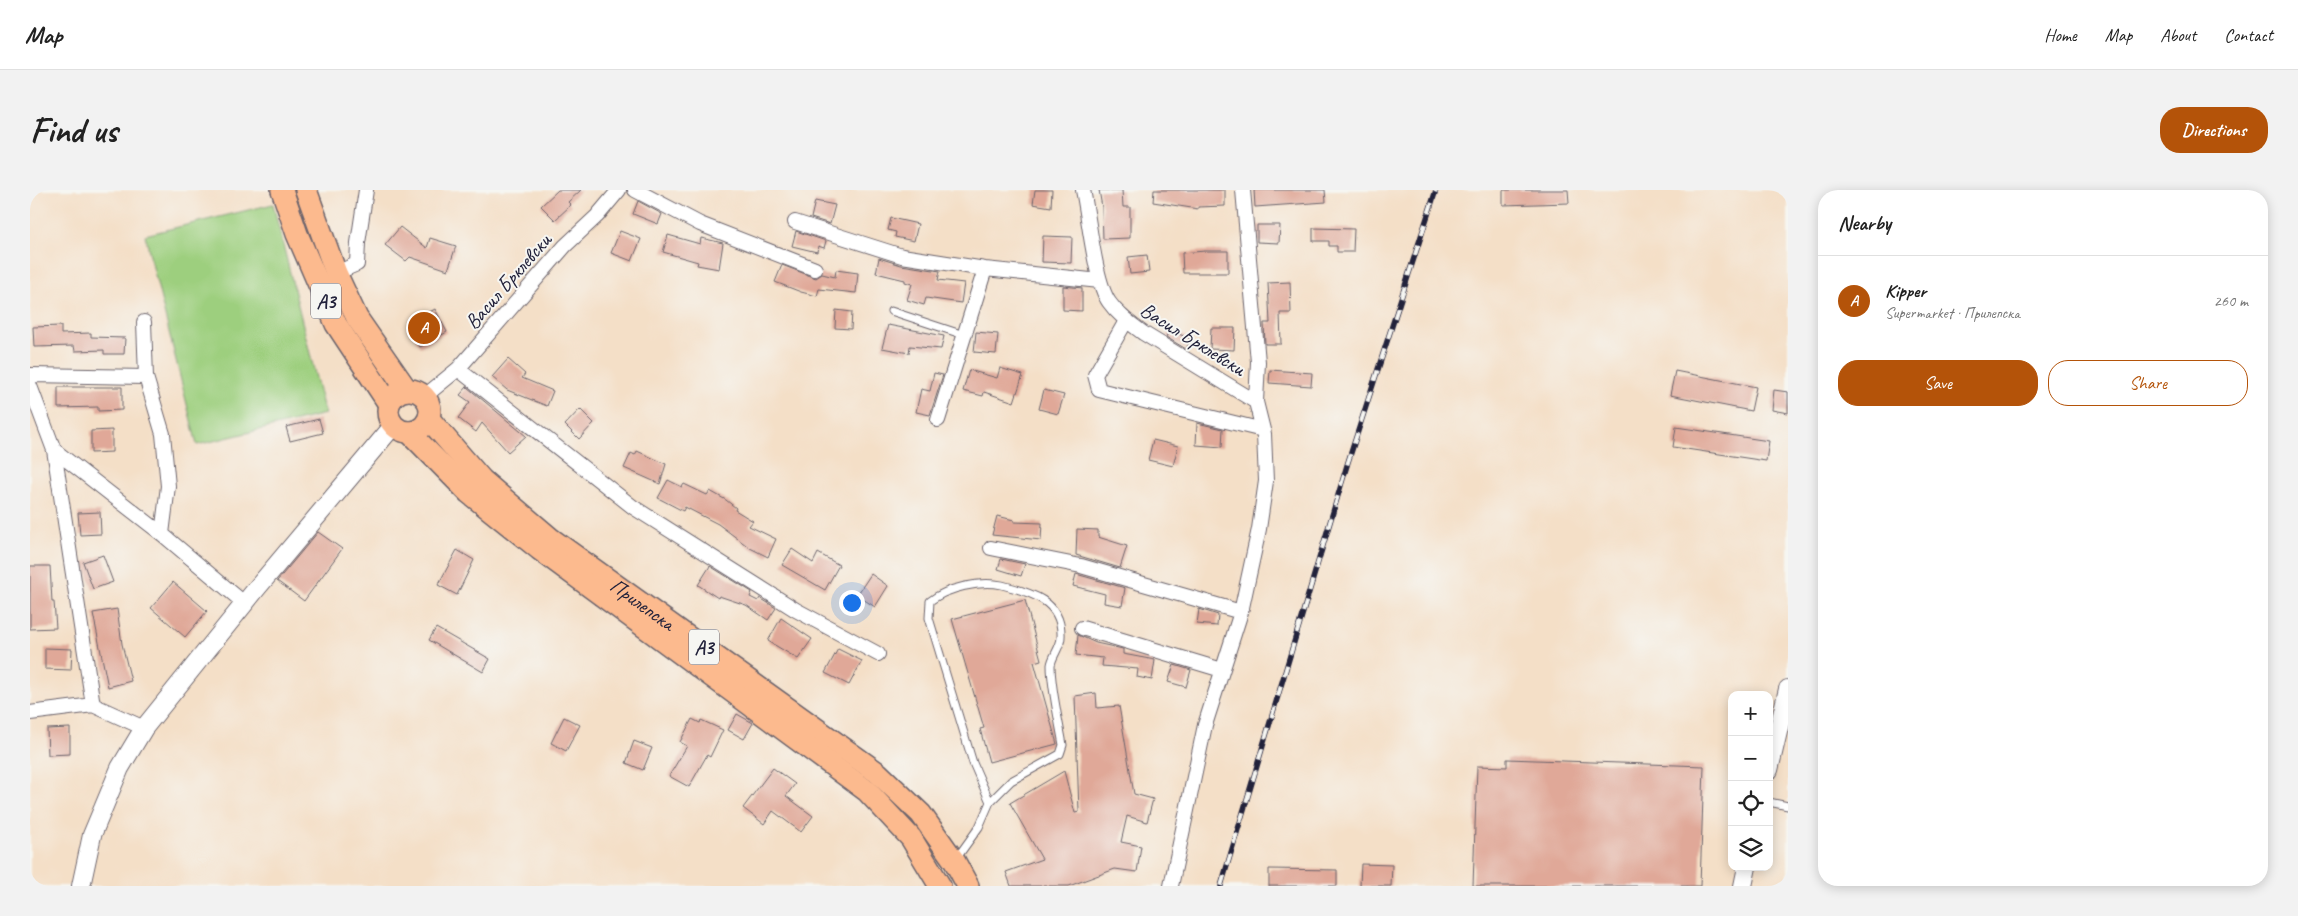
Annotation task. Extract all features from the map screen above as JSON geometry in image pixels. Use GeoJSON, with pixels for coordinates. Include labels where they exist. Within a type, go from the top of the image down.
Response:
{"type":"FeatureCollection","features":[{"type":"Feature","properties":{"kind":"main road","name":"A3"},"geometry":{"type":"LineString","coordinates":[[282,190],[297,234],[336,324],[389,404],[388,415],[401,429]]}},
{"type":"Feature","properties":{"kind":"main road","name":"A3"},"geometry":{"type":"LineString","coordinates":[[306,190],[336,273],[357,318],[416,393],[430,407],[429,419]]}},
{"type":"Feature","properties":{"kind":"main road"},"geometry":{"type":"LineString","coordinates":[[389,404],[396,394],[416,393]]}},
{"type":"Feature","properties":{"kind":"main road"},"geometry":{"type":"LineString","coordinates":[[401,429],[421,428],[429,419]]}},
{"type":"Feature","properties":{"kind":"main road","name":"Прилепска"},"geometry":{"type":"LineString","coordinates":[[429,419],[482,480],[550,538],[878,773],[921,814],[955,862],[968,886]]}},
{"type":"Feature","properties":{"kind":"main road","name":"Прилепска"},"geometry":{"type":"LineString","coordinates":[[401,429],[469,493],[539,549],[867,791],[911,838],[940,886]]}},
{"type":"Feature","properties":{"kind":"street"},"geometry":{"type":"LineString","coordinates":[[336,273],[357,264],[358,242],[366,190]]}},
{"type":"Feature","properties":{"kind":"street","name":"Васил Брклевски"},"geometry":{"type":"LineString","coordinates":[[416,393],[458,369],[565,246],[620,190]]}},
{"type":"Feature","properties":{"kind":"street"},"geometry":{"type":"LineString","coordinates":[[635,190],[700,224],[815,269]]}},
{"type":"Feature","properties":{"kind":"street","name":"Васил Брклевски"},"geometry":{"type":"LineString","coordinates":[[1083,190],[1100,281],[1109,302],[1126,321],[1256,402]]}},
{"type":"Feature","properties":{"kind":"street"},"geometry":{"type":"LineString","coordinates":[[1172,886],[1205,725],[1242,612],[1259,529],[1266,481],[1263,430],[1256,402],[1258,362],[1243,190]]}},
{"type":"Feature","properties":{"kind":"street"},"geometry":{"type":"LineString","coordinates":[[795,222],[902,256],[985,269],[1100,281]]}},
{"type":"Feature","properties":{"kind":"street"},"geometry":{"type":"LineString","coordinates":[[938,420],[985,269]]}},
{"type":"Feature","properties":{"kind":"street"},"geometry":{"type":"LineString","coordinates":[[1126,321],[1095,375],[1099,390],[1263,430]]}},
{"type":"Feature","properties":{"kind":"street"},"geometry":{"type":"LineString","coordinates":[[144,322],[146,377],[163,434],[168,486],[162,534]]}},
{"type":"Feature","properties":{"kind":"street"},"geometry":{"type":"LineString","coordinates":[[458,369],[633,507],[796,610],[878,654]]}},
{"type":"Feature","properties":{"kind":"street"},"geometry":{"type":"LineString","coordinates":[[30,375],[146,377]]}},
{"type":"Feature","properties":{"kind":"street"},"geometry":{"type":"LineString","coordinates":[[30,386],[54,450],[93,705]]}},
{"type":"Feature","properties":{"kind":"street"},"geometry":{"type":"LineString","coordinates":[[81,886],[92,835],[120,768],[144,728],[244,603],[401,429]]}},
{"type":"Feature","properties":{"kind":"street"},"geometry":{"type":"LineString","coordinates":[[54,450],[162,534],[244,603]]}},
{"type":"Feature","properties":{"kind":"street"},"geometry":{"type":"LineString","coordinates":[[991,548],[1081,566],[1242,612]]}},
{"type":"Feature","properties":{"kind":"street"},"geometry":{"type":"LineString","coordinates":[[1082,628],[1222,670]]}},
{"type":"Feature","properties":{"kind":"street"},"geometry":{"type":"LineString","coordinates":[[1773,753],[1788,689]]}},
{"type":"Feature","properties":{"kind":"street"},"geometry":{"type":"LineString","coordinates":[[30,713],[93,705],[144,728]]}},
{"type":"Feature","properties":{"kind":"street"},"geometry":{"type":"LineString","coordinates":[[1743,886],[1746,871]]}},
{"type":"Feature","properties":{"kind":"lane"},"geometry":{"type":"LineString","coordinates":[[891,311],[964,335]]}},
{"type":"Feature","properties":{"kind":"lane"},"geometry":{"type":"LineString","coordinates":[[955,862],[980,827],[990,802],[1011,781],[1060,754],[1063,745],[1051,664],[1061,636],[1056,614],[1049,603],[1037,596],[995,583],[982,583],[940,593],[930,601],[929,618],[973,763],[990,802]]}},
{"type":"Feature","properties":{"kind":"lane"},"geometry":{"type":"LineString","coordinates":[[1773,803],[1788,806]]}},
{"type":"Feature","properties":{"kind":"green space"},"geometry":{"type":"Polygon","coordinates":[[[273,204],[325,414],[197,445],[145,235],[273,204]]]}},
{"type":"Feature","properties":{"kind":"building"},"geometry":{"type":"Polygon","coordinates":[[[558,190],[581,190],[568,202],[571,205],[555,220],[541,206],[558,190]]]}},
{"type":"Feature","properties":{"kind":"building"},"geometry":{"type":"Polygon","coordinates":[[[1035,190],[1052,190],[1051,207],[1033,204],[1035,190]]]}},
{"type":"Feature","properties":{"kind":"building"},"geometry":{"type":"Polygon","coordinates":[[[1099,190],[1122,190],[1123,207],[1130,207],[1130,238],[1103,239],[1102,207],[1099,190]]]}},
{"type":"Feature","properties":{"kind":"building"},"geometry":{"type":"Polygon","coordinates":[[[1154,190],[1225,190],[1225,206],[1198,207],[1198,209],[1153,202],[1154,190]]]}},
{"type":"Feature","properties":{"kind":"building"},"geometry":{"type":"Polygon","coordinates":[[[1254,190],[1325,190],[1326,202],[1255,207],[1254,190]]]}},
{"type":"Feature","properties":{"kind":"building"},"geometry":{"type":"Polygon","coordinates":[[[1503,190],[1568,190],[1569,203],[1503,205],[1503,190]]]}},
{"type":"Feature","properties":{"kind":"building"},"geometry":{"type":"Polygon","coordinates":[[[638,201],[662,214],[658,224],[633,214],[638,201]]]}},
{"type":"Feature","properties":{"kind":"building"},"geometry":{"type":"Polygon","coordinates":[[[815,201],[835,205],[830,224],[811,218],[815,201]]]}},
{"type":"Feature","properties":{"kind":"building"},"geometry":{"type":"Polygon","coordinates":[[[891,218],[918,224],[914,241],[895,237],[896,232],[888,230],[891,218]]]}},
{"type":"Feature","properties":{"kind":"building"},"geometry":{"type":"Polygon","coordinates":[[[1257,225],[1280,225],[1279,243],[1257,242],[1257,225]]]}},
{"type":"Feature","properties":{"kind":"building"},"geometry":{"type":"Polygon","coordinates":[[[400,227],[427,248],[430,238],[456,246],[448,270],[410,257],[406,261],[385,245],[400,227]]]}},
{"type":"Feature","properties":{"kind":"building"},"geometry":{"type":"Polygon","coordinates":[[[1313,228],[1354,229],[1353,252],[1337,252],[1337,246],[1329,246],[1329,241],[1313,241],[1313,228]]]}},
{"type":"Feature","properties":{"kind":"building"},"geometry":{"type":"Polygon","coordinates":[[[620,231],[641,239],[632,261],[611,253],[620,231]]]}},
{"type":"Feature","properties":{"kind":"building"},"geometry":{"type":"Polygon","coordinates":[[[796,231],[826,241],[824,248],[818,246],[817,252],[792,246],[796,231]]]}},
{"type":"Feature","properties":{"kind":"building"},"geometry":{"type":"Polygon","coordinates":[[[668,235],[700,244],[701,238],[723,243],[719,269],[697,265],[698,262],[663,252],[668,235]]]}},
{"type":"Feature","properties":{"kind":"building"},"geometry":{"type":"Polygon","coordinates":[[[1043,236],[1072,237],[1071,263],[1042,262],[1043,236]]]}},
{"type":"Feature","properties":{"kind":"building"},"geometry":{"type":"Polygon","coordinates":[[[1228,251],[1228,273],[1183,273],[1182,253],[1228,251]]]}},
{"type":"Feature","properties":{"kind":"building"},"geometry":{"type":"Polygon","coordinates":[[[1147,255],[1149,272],[1130,274],[1128,257],[1147,255]]]}},
{"type":"Feature","properties":{"kind":"building"},"geometry":{"type":"Polygon","coordinates":[[[879,258],[901,265],[940,271],[938,280],[964,283],[961,303],[926,298],[924,305],[907,300],[912,284],[905,282],[905,280],[876,273],[879,258]]]}},
{"type":"Feature","properties":{"kind":"building"},"geometry":{"type":"Polygon","coordinates":[[[782,265],[816,278],[822,274],[835,277],[836,270],[858,273],[856,293],[819,289],[817,296],[801,292],[775,282],[782,265]]]}},
{"type":"Feature","properties":{"kind":"building"},"geometry":{"type":"Polygon","coordinates":[[[1290,282],[1291,313],[1280,313],[1281,344],[1265,344],[1264,323],[1270,323],[1268,283],[1290,282]]]}},
{"type":"Feature","properties":{"kind":"building"},"geometry":{"type":"Polygon","coordinates":[[[1063,286],[1082,288],[1082,311],[1063,310],[1063,286]]]}},
{"type":"Feature","properties":{"kind":"building"},"geometry":{"type":"Polygon","coordinates":[[[435,309],[447,332],[420,347],[408,324],[435,309]]]}},
{"type":"Feature","properties":{"kind":"building"},"geometry":{"type":"Polygon","coordinates":[[[836,310],[852,312],[851,329],[835,328],[836,310]]]}},
{"type":"Feature","properties":{"kind":"building"},"geometry":{"type":"Polygon","coordinates":[[[888,325],[944,336],[941,349],[910,346],[909,353],[882,348],[888,325]]]}},
{"type":"Feature","properties":{"kind":"building"},"geometry":{"type":"Polygon","coordinates":[[[61,326],[61,334],[91,333],[91,337],[125,338],[124,354],[104,354],[104,350],[75,351],[74,346],[34,347],[33,327],[61,326]]]}},
{"type":"Feature","properties":{"kind":"building"},"geometry":{"type":"Polygon","coordinates":[[[1211,328],[1235,328],[1234,350],[1210,349],[1211,328]]]}},
{"type":"Feature","properties":{"kind":"building"},"geometry":{"type":"Polygon","coordinates":[[[1169,330],[1191,339],[1186,349],[1166,337],[1169,330]]]}},
{"type":"Feature","properties":{"kind":"building"},"geometry":{"type":"Polygon","coordinates":[[[976,332],[998,334],[996,354],[974,352],[976,332]]]}},
{"type":"Feature","properties":{"kind":"building"},"geometry":{"type":"Polygon","coordinates":[[[508,359],[525,374],[522,378],[553,391],[547,406],[507,390],[492,377],[508,359]]]}},
{"type":"Feature","properties":{"kind":"building"},"geometry":{"type":"Polygon","coordinates":[[[1000,368],[1023,375],[1014,402],[984,392],[983,396],[963,391],[969,370],[997,378],[1000,368]]]}},
{"type":"Feature","properties":{"kind":"building"},"geometry":{"type":"Polygon","coordinates":[[[1270,370],[1312,373],[1311,386],[1269,383],[1270,370]]]}},
{"type":"Feature","properties":{"kind":"building"},"geometry":{"type":"Polygon","coordinates":[[[1675,371],[1756,387],[1751,411],[1670,395],[1675,371]]]}},
{"type":"Feature","properties":{"kind":"building"},"geometry":{"type":"Polygon","coordinates":[[[934,373],[943,375],[930,415],[916,412],[921,389],[930,391],[934,373]]]}},
{"type":"Feature","properties":{"kind":"building"},"geometry":{"type":"Polygon","coordinates":[[[58,387],[122,387],[122,410],[98,411],[98,407],[58,408],[58,387]]]}},
{"type":"Feature","properties":{"kind":"building"},"geometry":{"type":"Polygon","coordinates":[[[467,387],[526,436],[508,452],[482,423],[476,432],[458,418],[470,402],[460,395],[467,387]]]}},
{"type":"Feature","properties":{"kind":"building"},"geometry":{"type":"Polygon","coordinates":[[[1044,390],[1064,395],[1058,414],[1039,409],[1044,390]]]}},
{"type":"Feature","properties":{"kind":"building"},"geometry":{"type":"Polygon","coordinates":[[[1774,390],[1788,392],[1788,413],[1772,410],[1774,390]]]}},
{"type":"Feature","properties":{"kind":"building"},"geometry":{"type":"Polygon","coordinates":[[[580,409],[594,423],[579,439],[565,425],[580,409]]]}},
{"type":"Feature","properties":{"kind":"building"},"geometry":{"type":"Polygon","coordinates":[[[319,419],[323,433],[290,441],[286,427],[319,419]]]}},
{"type":"Feature","properties":{"kind":"building"},"geometry":{"type":"Polygon","coordinates":[[[1197,423],[1223,429],[1222,447],[1196,445],[1197,423]]]}},
{"type":"Feature","properties":{"kind":"building"},"geometry":{"type":"Polygon","coordinates":[[[1676,427],[1769,441],[1766,461],[1673,447],[1676,427]]]}},
{"type":"Feature","properties":{"kind":"building"},"geometry":{"type":"Polygon","coordinates":[[[112,430],[112,452],[91,453],[91,431],[112,430]]]}},
{"type":"Feature","properties":{"kind":"building"},"geometry":{"type":"Polygon","coordinates":[[[1153,440],[1178,446],[1173,466],[1148,460],[1153,440]]]}},
{"type":"Feature","properties":{"kind":"building"},"geometry":{"type":"Polygon","coordinates":[[[637,451],[666,464],[660,484],[624,468],[631,453],[635,455],[637,451]]]}},
{"type":"Feature","properties":{"kind":"building"},"geometry":{"type":"Polygon","coordinates":[[[668,480],[682,487],[684,484],[707,495],[710,491],[726,500],[736,508],[735,510],[753,521],[749,526],[776,539],[768,557],[750,548],[718,524],[685,507],[683,511],[658,498],[668,480]]]}},
{"type":"Feature","properties":{"kind":"building"},"geometry":{"type":"Polygon","coordinates":[[[100,512],[101,534],[80,535],[78,513],[100,512]]]}},
{"type":"Feature","properties":{"kind":"building"},"geometry":{"type":"Polygon","coordinates":[[[997,516],[1014,520],[1014,522],[1042,523],[1041,540],[992,535],[997,516]]]}},
{"type":"Feature","properties":{"kind":"building"},"geometry":{"type":"Polygon","coordinates":[[[1077,529],[1098,530],[1098,537],[1127,546],[1120,568],[1076,555],[1077,529]]]}},
{"type":"Feature","properties":{"kind":"building"},"geometry":{"type":"Polygon","coordinates":[[[318,532],[342,549],[304,601],[277,581],[318,532]]]}},
{"type":"Feature","properties":{"kind":"building"},"geometry":{"type":"Polygon","coordinates":[[[792,549],[813,563],[818,553],[839,565],[825,590],[782,565],[792,549]]]}},
{"type":"Feature","properties":{"kind":"building"},"geometry":{"type":"Polygon","coordinates":[[[457,550],[474,560],[457,595],[438,585],[457,550]]]}},
{"type":"Feature","properties":{"kind":"building"},"geometry":{"type":"Polygon","coordinates":[[[103,555],[113,582],[93,589],[83,562],[103,555]]]}},
{"type":"Feature","properties":{"kind":"building"},"geometry":{"type":"Polygon","coordinates":[[[1001,559],[1025,564],[1021,576],[998,569],[1001,559]]]}},
{"type":"Feature","properties":{"kind":"building"},"geometry":{"type":"Polygon","coordinates":[[[30,566],[50,566],[56,628],[30,629],[30,566]]]}},
{"type":"Feature","properties":{"kind":"building"},"geometry":{"type":"Polygon","coordinates":[[[710,566],[752,592],[750,597],[758,601],[760,598],[776,608],[768,620],[746,605],[719,596],[718,598],[698,585],[710,566]]]}},
{"type":"Feature","properties":{"kind":"building"},"geometry":{"type":"Polygon","coordinates":[[[871,574],[888,586],[875,607],[857,595],[871,574]]]}},
{"type":"Feature","properties":{"kind":"building"},"geometry":{"type":"Polygon","coordinates":[[[1076,574],[1125,588],[1122,606],[1104,603],[1105,594],[1073,586],[1076,574]]]}},
{"type":"Feature","properties":{"kind":"building"},"geometry":{"type":"Polygon","coordinates":[[[173,582],[207,611],[185,637],[151,608],[173,582]]]}},
{"type":"Feature","properties":{"kind":"building"},"geometry":{"type":"Polygon","coordinates":[[[1025,600],[1041,660],[1034,662],[1057,744],[989,762],[980,729],[984,728],[952,619],[1025,600]]]}},
{"type":"Feature","properties":{"kind":"building"},"geometry":{"type":"Polygon","coordinates":[[[117,609],[122,644],[131,681],[108,687],[93,613],[117,609]]]}},
{"type":"Feature","properties":{"kind":"building"},"geometry":{"type":"Polygon","coordinates":[[[1199,609],[1218,615],[1217,626],[1197,624],[1199,609]]]}},
{"type":"Feature","properties":{"kind":"building"},"geometry":{"type":"Polygon","coordinates":[[[781,618],[812,639],[798,659],[768,641],[781,618]]]}},
{"type":"Feature","properties":{"kind":"building"},"geometry":{"type":"Polygon","coordinates":[[[436,628],[490,659],[483,672],[429,640],[436,628]]]}},
{"type":"Feature","properties":{"kind":"building"},"geometry":{"type":"Polygon","coordinates":[[[1078,635],[1096,643],[1123,649],[1123,654],[1155,660],[1152,680],[1137,677],[1138,669],[1102,666],[1103,658],[1076,655],[1078,635]]]}},
{"type":"Feature","properties":{"kind":"building"},"geometry":{"type":"Polygon","coordinates":[[[45,648],[72,649],[71,670],[45,669],[45,648]]]}},
{"type":"Feature","properties":{"kind":"building"},"geometry":{"type":"Polygon","coordinates":[[[838,649],[862,661],[849,685],[825,673],[838,649]]]}},
{"type":"Feature","properties":{"kind":"building"},"geometry":{"type":"Polygon","coordinates":[[[1174,665],[1191,670],[1186,687],[1168,682],[1174,665]]]}},
{"type":"Feature","properties":{"kind":"building"},"geometry":{"type":"Polygon","coordinates":[[[1096,693],[1097,708],[1119,706],[1134,794],[1153,799],[1147,822],[1127,816],[1121,842],[1141,846],[1137,872],[1115,869],[1069,886],[1011,886],[1006,872],[1042,859],[1010,803],[1064,771],[1075,813],[1079,812],[1075,696],[1096,693]]]}},
{"type":"Feature","properties":{"kind":"building"},"geometry":{"type":"Polygon","coordinates":[[[737,714],[753,723],[744,739],[728,730],[737,714]]]}},
{"type":"Feature","properties":{"kind":"building"},"geometry":{"type":"Polygon","coordinates":[[[564,717],[580,725],[566,751],[551,743],[564,717]]]}},
{"type":"Feature","properties":{"kind":"building"},"geometry":{"type":"Polygon","coordinates":[[[692,719],[700,723],[701,720],[723,730],[710,757],[707,755],[689,787],[669,776],[687,746],[680,742],[692,719]]]}},
{"type":"Feature","properties":{"kind":"building"},"geometry":{"type":"Polygon","coordinates":[[[70,728],[70,754],[48,755],[47,729],[70,728]]]}},
{"type":"Feature","properties":{"kind":"building"},"geometry":{"type":"Polygon","coordinates":[[[634,741],[652,748],[643,770],[626,763],[634,741]]]}},
{"type":"Feature","properties":{"kind":"building"},"geometry":{"type":"Polygon","coordinates":[[[1507,759],[1704,766],[1700,886],[1473,886],[1477,766],[1507,767],[1507,759]]]}},
{"type":"Feature","properties":{"kind":"building"},"geometry":{"type":"Polygon","coordinates":[[[773,768],[795,784],[786,796],[813,816],[801,832],[773,811],[764,824],[743,808],[773,768]]]}},
{"type":"Feature","properties":{"kind":"building"},"geometry":{"type":"Polygon","coordinates":[[[1361,864],[1392,865],[1391,886],[1360,886],[1361,864]]]}},
{"type":"Feature","properties":{"kind":"building"},"geometry":{"type":"Polygon","coordinates":[[[1269,869],[1337,870],[1337,886],[1269,886],[1269,869]]]}},
{"type":"Feature","properties":{"kind":"railway"},"geometry":{"type":"LineString","coordinates":[[1221,886],[1348,462],[1436,190]]}},
{"type":"Feature","properties":{"kind":"place","name":"Kipper"},"geometry":{"type":"Point","coordinates":[424,328]}}]}
